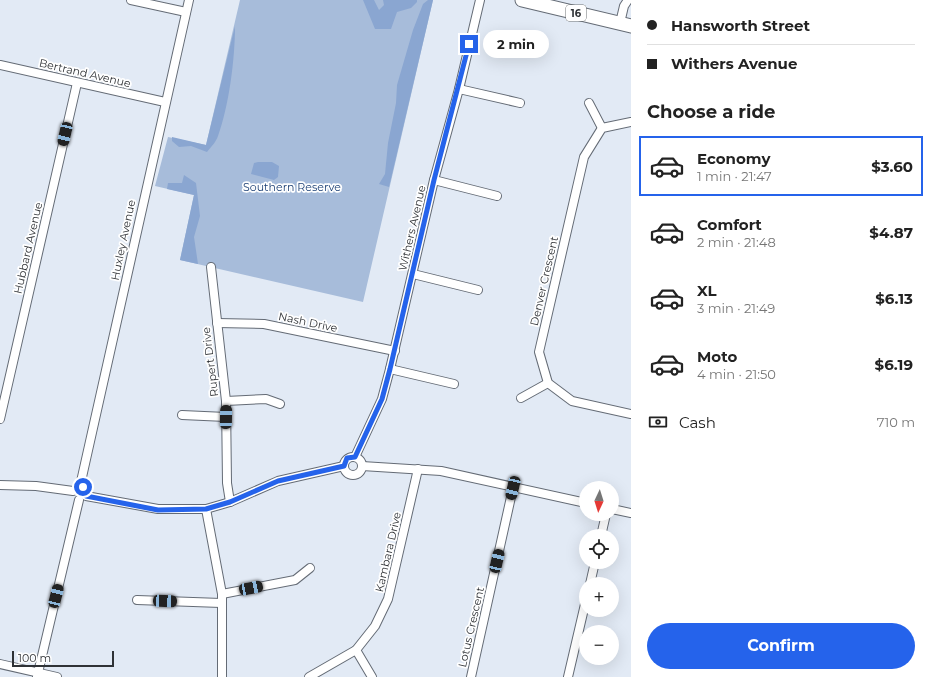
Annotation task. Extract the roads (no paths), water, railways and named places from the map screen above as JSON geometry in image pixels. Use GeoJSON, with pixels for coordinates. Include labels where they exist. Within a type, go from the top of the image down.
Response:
{"type":"FeatureCollection","features":[{"type":"Feature","properties":{"kind":"main road","name":"16"},"geometry":{"type":"LineString","coordinates":[[522,0],[625,24]]}},
{"type":"Feature","properties":{"kind":"street"},"geometry":{"type":"LineString","coordinates":[[131,0],[186,12]]}},
{"type":"Feature","properties":{"kind":"street","name":"Huxley Avenue"},"geometry":{"type":"LineString","coordinates":[[80,486],[189,0]]}},
{"type":"Feature","properties":{"kind":"street","name":"Withers Avenue"},"geometry":{"type":"LineString","coordinates":[[355,457],[382,399],[395,351],[434,180],[459,89],[480,0]]}},
{"type":"Feature","properties":{"kind":"street"},"geometry":{"type":"LineString","coordinates":[[625,24],[628,7],[627,0]]}},
{"type":"Feature","properties":{"kind":"street","name":"Bertrand Avenue"},"geometry":{"type":"LineString","coordinates":[[0,65],[165,102]]}},
{"type":"Feature","properties":{"kind":"street","name":"Hubbard Avenue"},"geometry":{"type":"LineString","coordinates":[[0,419],[77,83]]}},
{"type":"Feature","properties":{"kind":"street"},"geometry":{"type":"LineString","coordinates":[[459,89],[520,103]]}},
{"type":"Feature","properties":{"kind":"street"},"geometry":{"type":"LineString","coordinates":[[590,104],[602,128],[631,122]]}},
{"type":"Feature","properties":{"kind":"street","name":"Denver Crescent"},"geometry":{"type":"LineString","coordinates":[[548,383],[539,352],[584,157],[602,128]]}},
{"type":"Feature","properties":{"kind":"street"},"geometry":{"type":"LineString","coordinates":[[434,180],[497,196]]}},
{"type":"Feature","properties":{"kind":"street","name":"Rupert Drive"},"geometry":{"type":"LineString","coordinates":[[211,267],[226,401],[227,483],[230,502]]}},
{"type":"Feature","properties":{"kind":"street"},"geometry":{"type":"LineString","coordinates":[[413,274],[478,290]]}},
{"type":"Feature","properties":{"kind":"street","name":"Nash Drive"},"geometry":{"type":"LineString","coordinates":[[217,323],[264,324],[395,351]]}},
{"type":"Feature","properties":{"kind":"street"},"geometry":{"type":"LineString","coordinates":[[390,369],[454,384]]}},
{"type":"Feature","properties":{"kind":"street"},"geometry":{"type":"LineString","coordinates":[[521,398],[548,383],[572,401],[631,414]]}},
{"type":"Feature","properties":{"kind":"street"},"geometry":{"type":"LineString","coordinates":[[226,401],[266,399],[280,404]]}},
{"type":"Feature","properties":{"kind":"street"},"geometry":{"type":"LineString","coordinates":[[182,415],[226,417]]}},
{"type":"Feature","properties":{"kind":"street"},"geometry":{"type":"LineString","coordinates":[[355,457],[360,461],[362,466],[360,471],[353,474],[347,473],[344,466],[347,458],[355,457]]}},
{"type":"Feature","properties":{"kind":"street"},"geometry":{"type":"LineString","coordinates":[[73,491],[74,498],[158,510],[206,509],[230,502],[278,481],[344,466]]}},
{"type":"Feature","properties":{"kind":"street"},"geometry":{"type":"LineString","coordinates":[[362,466],[441,471],[579,502]]}},
{"type":"Feature","properties":{"kind":"street","name":"Kambara Drive"},"geometry":{"type":"LineString","coordinates":[[309,677],[356,650],[375,626],[388,599],[418,469]]}},
{"type":"Feature","properties":{"kind":"street"},"geometry":{"type":"LineString","coordinates":[[0,485],[36,486],[73,491]]}},
{"type":"Feature","properties":{"kind":"street"},"geometry":{"type":"LineString","coordinates":[[38,675],[85,489],[80,486],[76,487],[73,491]]}},
{"type":"Feature","properties":{"kind":"street","name":"Lotus Crescent"},"geometry":{"type":"LineString","coordinates":[[470,677],[513,488]]}},
{"type":"Feature","properties":{"kind":"street"},"geometry":{"type":"LineString","coordinates":[[206,509],[222,599],[222,677]]}},
{"type":"Feature","properties":{"kind":"street"},"geometry":{"type":"LineString","coordinates":[[619,510],[631,513]]}},
{"type":"Feature","properties":{"kind":"street"},"geometry":{"type":"LineString","coordinates":[[137,600],[222,599],[296,580],[310,568]]}},
{"type":"Feature","properties":{"kind":"street"},"geometry":{"type":"LineString","coordinates":[[568,677],[582,617]]}},
{"type":"Feature","properties":{"kind":"street"},"geometry":{"type":"LineString","coordinates":[[356,650],[372,677]]}},
{"type":"Feature","properties":{"kind":"street"},"geometry":{"type":"LineString","coordinates":[[0,664],[38,675],[57,677]]}},
{"type":"Feature","properties":{"kind":"park label","name":"Southern Reserve"},"geometry":{"type":"Point","coordinates":[292,187]}}]}
